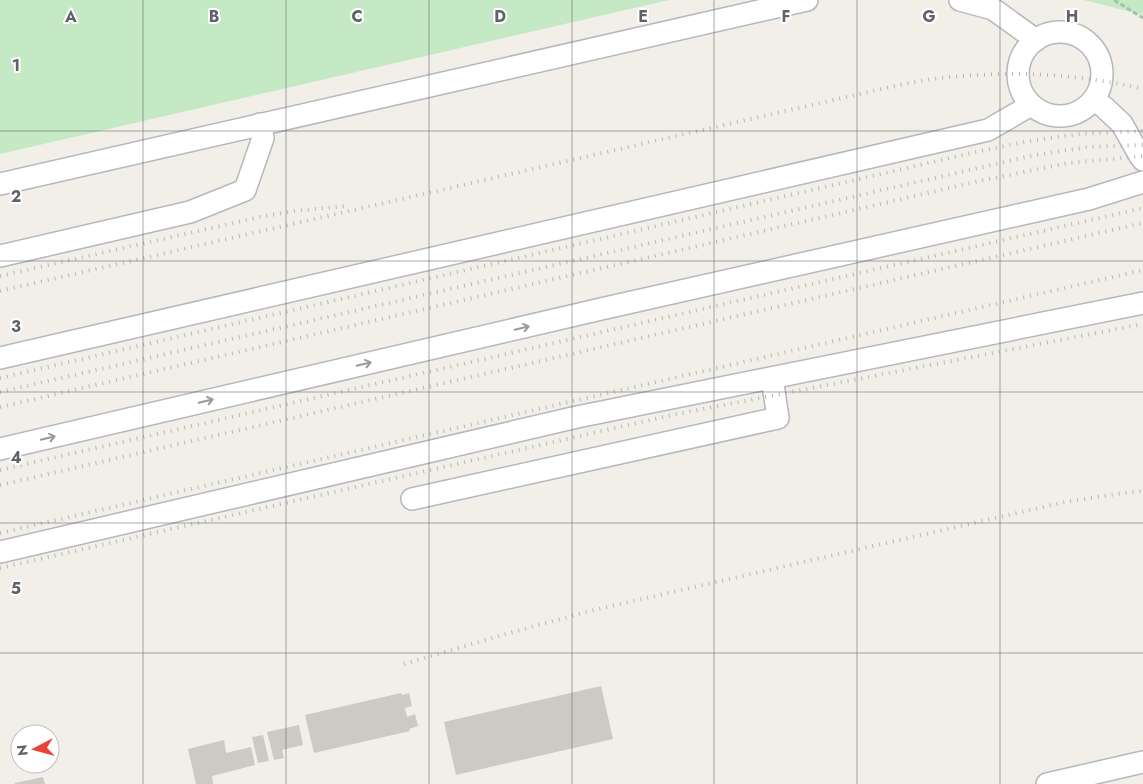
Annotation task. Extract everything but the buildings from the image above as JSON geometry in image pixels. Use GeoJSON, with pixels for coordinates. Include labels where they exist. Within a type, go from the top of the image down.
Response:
{"type":"FeatureCollection","features":[{"type":"Feature","properties":{"kind":"lane"},"geometry":{"type":"LineString","coordinates":[[0,184],[807,0]]}},
{"type":"Feature","properties":{"kind":"lane"},"geometry":{"type":"LineString","coordinates":[[960,0],[993,9],[1036,40]]}},
{"type":"Feature","properties":{"kind":"lane"},"geometry":{"type":"LineString","coordinates":[[1062,32],[1076,35],[1088,42],[1097,53],[1102,66],[1102,80],[1094,100],[1084,110],[1071,116],[1043,113],[1031,105],[1019,85],[1017,74],[1020,60],[1026,49],[1036,40],[1048,34],[1062,32]]}},
{"type":"Feature","properties":{"kind":"lane"},"geometry":{"type":"LineString","coordinates":[[1094,100],[1122,124],[1143,160]]}},
{"type":"Feature","properties":{"kind":"lane"},"geometry":{"type":"LineString","coordinates":[[0,358],[988,130],[1031,105]]}},
{"type":"Feature","properties":{"kind":"lane"},"geometry":{"type":"LineString","coordinates":[[0,256],[190,212],[245,190],[263,138],[260,124]]}},
{"type":"Feature","properties":{"kind":"lane"},"geometry":{"type":"LineString","coordinates":[[0,449],[601,309],[1080,201],[1143,182]]}},
{"type":"Feature","properties":{"kind":"lane"},"geometry":{"type":"LineString","coordinates":[[0,552],[577,418],[1143,303]]}},
{"type":"Feature","properties":{"kind":"lane"},"geometry":{"type":"LineString","coordinates":[[412,499],[778,418],[772,378]]}},
{"type":"Feature","properties":{"kind":"lane"},"geometry":{"type":"LineString","coordinates":[[1047,784],[1143,762]]}},
{"type":"Feature","properties":{"kind":"path"},"geometry":{"type":"LineString","coordinates":[[1114,0],[1143,18]]}},
{"type":"Feature","properties":{"kind":"green space"},"geometry":{"type":"Polygon","coordinates":[[[0,0],[669,0],[0,154],[0,0]]]}},
{"type":"Feature","properties":{"kind":"green space"},"geometry":{"type":"Polygon","coordinates":[[[1084,0],[1143,0],[1143,15],[1084,0]]]}},
{"type":"Feature","properties":{"kind":"railway"},"geometry":{"type":"LineString","coordinates":[[0,291],[915,82],[939,78],[1031,74],[1099,80],[1143,89]]}},
{"type":"Feature","properties":{"kind":"railway"},"geometry":{"type":"LineString","coordinates":[[0,378],[980,151],[1078,134],[1143,131]]}},
{"type":"Feature","properties":{"kind":"railway"},"geometry":{"type":"LineString","coordinates":[[0,392],[1035,155],[1088,147],[1143,145]]}},
{"type":"Feature","properties":{"kind":"railway"},"geometry":{"type":"LineString","coordinates":[[0,407],[984,180],[1069,163],[1143,156]]}},
{"type":"Feature","properties":{"kind":"railway"},"geometry":{"type":"LineString","coordinates":[[0,276],[260,217],[294,211],[347,206]]}},
{"type":"Feature","properties":{"kind":"railway"},"geometry":{"type":"LineString","coordinates":[[0,470],[1143,208]]}},
{"type":"Feature","properties":{"kind":"railway"},"geometry":{"type":"LineString","coordinates":[[0,485],[1143,223]]}},
{"type":"Feature","properties":{"kind":"railway"},"geometry":{"type":"LineString","coordinates":[[0,533],[1143,270]]}},
{"type":"Feature","properties":{"kind":"railway"},"geometry":{"type":"LineString","coordinates":[[0,568],[672,415],[1143,324]]}},
{"type":"Feature","properties":{"kind":"railway"},"geometry":{"type":"LineString","coordinates":[[404,664],[590,611],[1065,502],[1143,491]]}}]}
